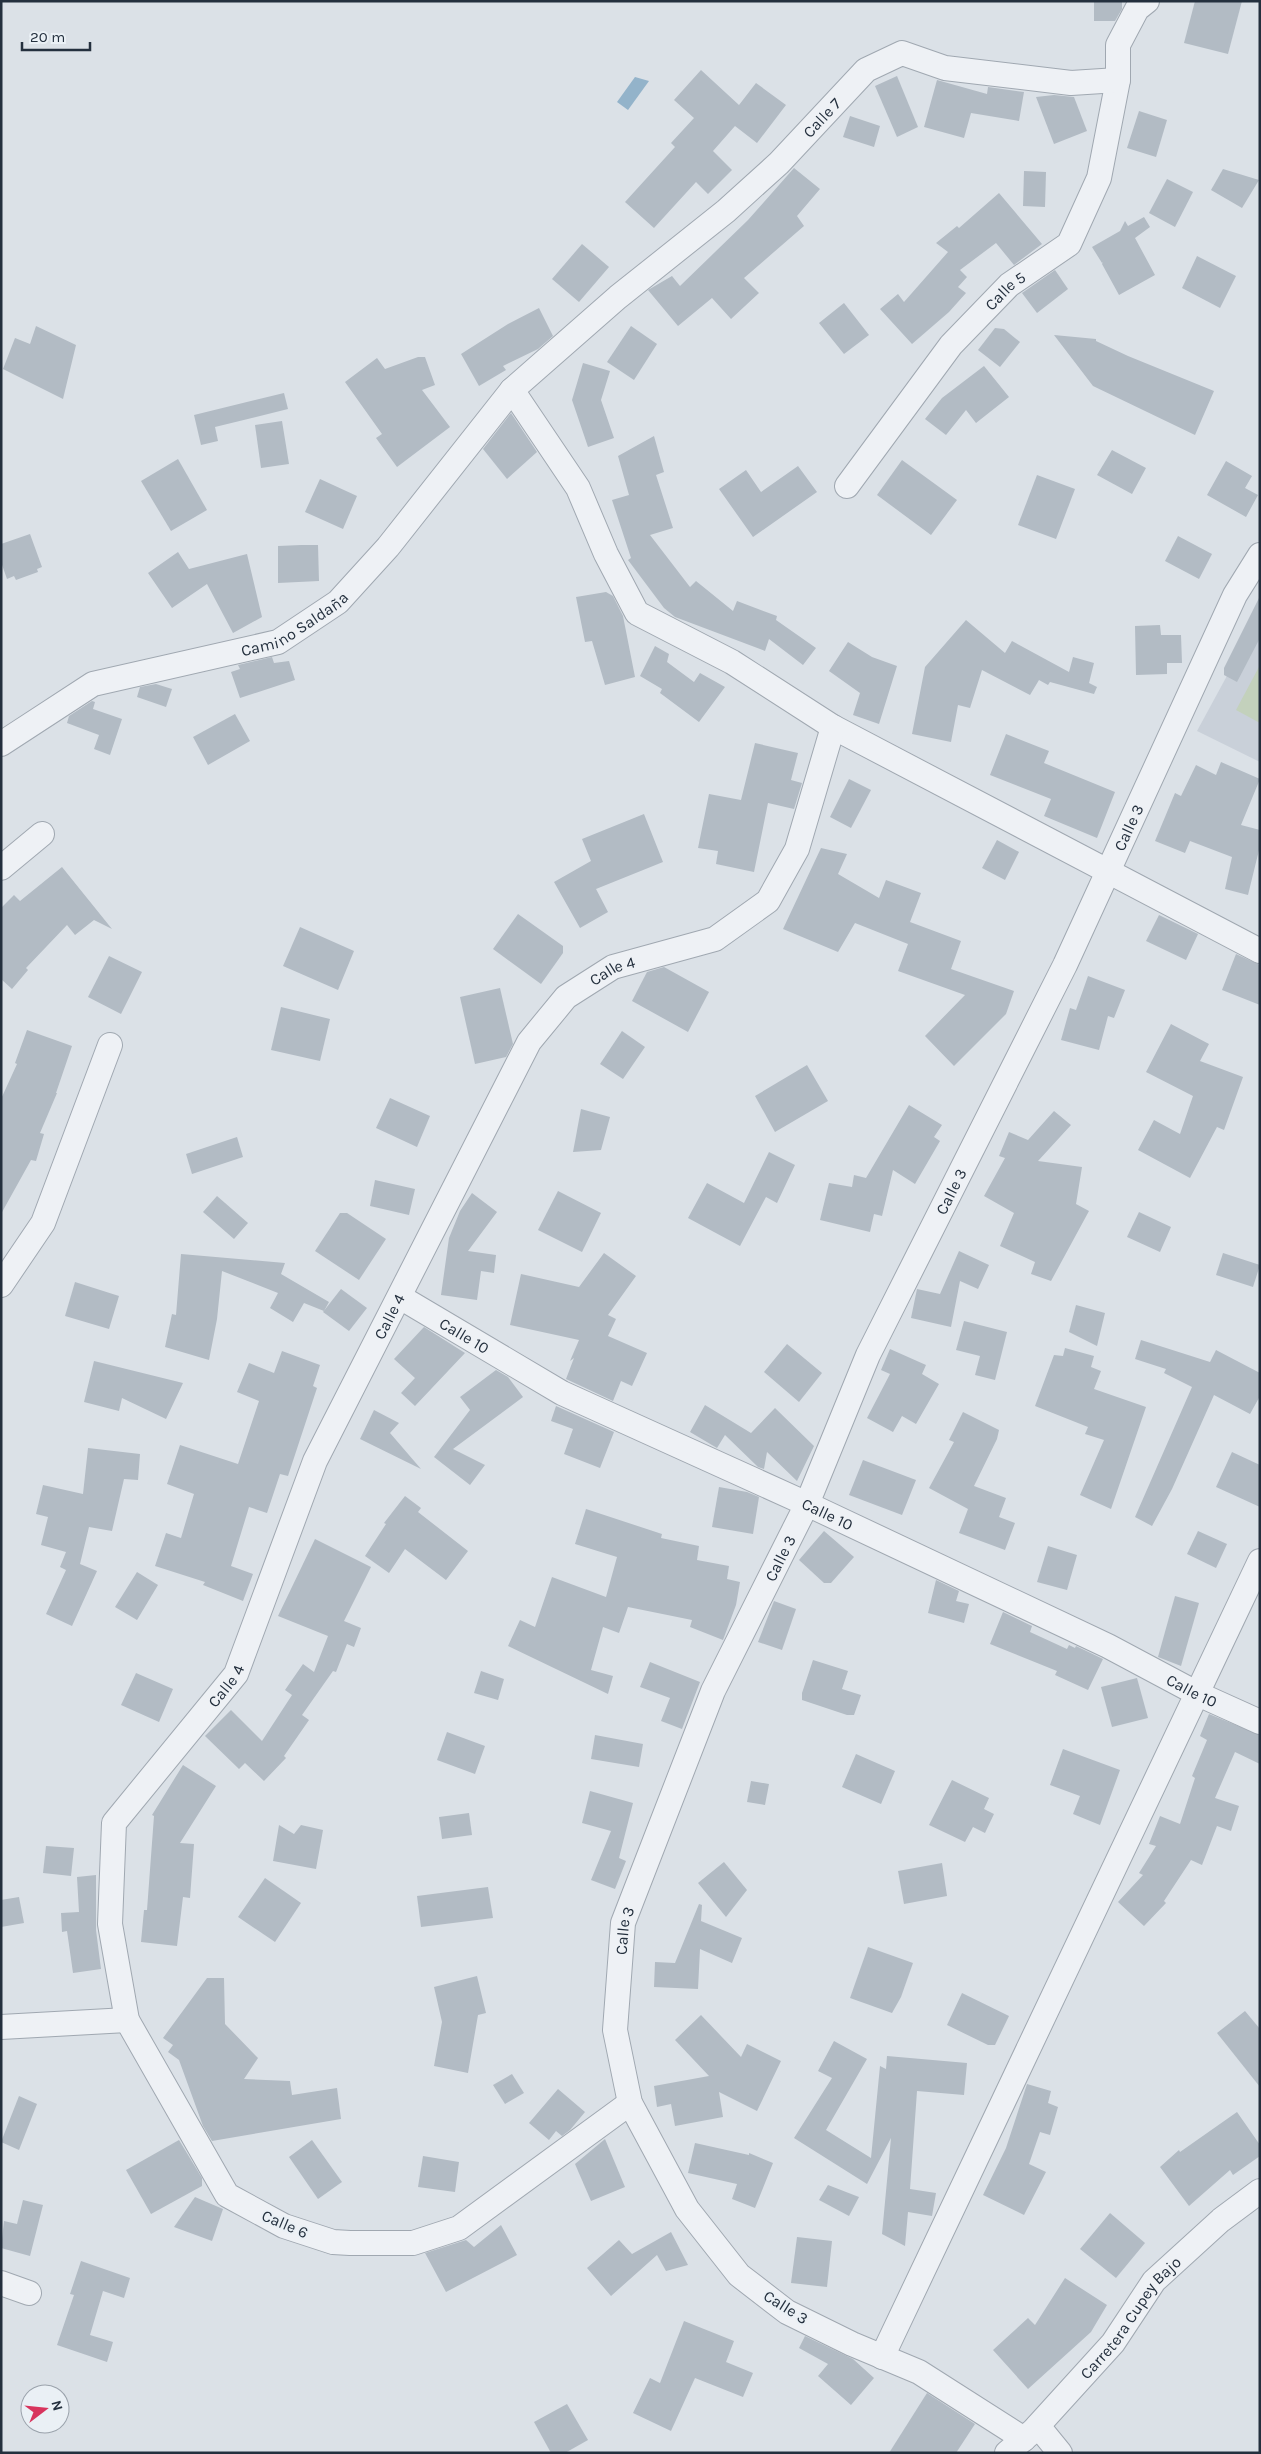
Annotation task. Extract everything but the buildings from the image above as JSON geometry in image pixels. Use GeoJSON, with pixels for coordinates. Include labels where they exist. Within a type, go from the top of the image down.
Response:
{"type":"FeatureCollection","features":[{"type":"Feature","properties":{"kind":"street"},"geometry":{"type":"LineString","coordinates":[[1118,80],[1118,45],[1137,9],[1147,1]]}},
{"type":"Feature","properties":{"kind":"street","name":"Calle 7"},"geometry":{"type":"LineString","coordinates":[[512,390],[618,297],[733,205],[779,163],[866,70],[902,53],[945,68],[1071,83],[1118,80]]}},
{"type":"Feature","properties":{"kind":"street","name":"Calle 5"},"geometry":{"type":"LineString","coordinates":[[847,486],[951,345],[1009,285],[1069,244],[1099,178],[1118,80]]}},
{"type":"Feature","properties":{"kind":"street"},"geometry":{"type":"LineString","coordinates":[[512,390],[578,488],[606,554],[637,613],[732,662],[832,727],[1108,873],[1260,950]]}},
{"type":"Feature","properties":{"kind":"street","name":"Camino Saldaña"},"geometry":{"type":"LineString","coordinates":[[3,735],[93,684],[278,642],[338,602],[388,547],[512,390]]}},
{"type":"Feature","properties":{"kind":"street","name":"Calle 3"},"geometry":{"type":"LineString","coordinates":[[1060,2453],[1023,2439],[919,2372],[882,2357],[788,2312],[739,2275],[687,2209],[630,2103],[616,2030],[623,1923],[713,1691],[807,1504],[868,1355],[1065,965],[1235,595],[1260,555]]}},
{"type":"Feature","properties":{"kind":"street","name":"Calle 4"},"geometry":{"type":"LineString","coordinates":[[127,2020],[110,1924],[114,1823],[236,1674],[315,1461],[529,1042],[566,997],[613,967],[715,939],[768,901],[797,849],[832,727]]}},
{"type":"Feature","properties":{"kind":"street"},"geometry":{"type":"LineString","coordinates":[[1,868],[42,834]]}},
{"type":"Feature","properties":{"kind":"street"},"geometry":{"type":"LineString","coordinates":[[1,1285],[43,1224],[110,1045]]}},
{"type":"Feature","properties":{"kind":"street","name":"Calle 10"},"geometry":{"type":"LineString","coordinates":[[400,1297],[562,1393],[807,1504],[1108,1646],[1198,1694],[1260,1722]]}},
{"type":"Feature","properties":{"kind":"street"},"geometry":{"type":"LineString","coordinates":[[882,2357],[1260,1561]]}},
{"type":"Feature","properties":{"kind":"street"},"geometry":{"type":"LineString","coordinates":[[1,2027],[127,2020]]}},
{"type":"Feature","properties":{"kind":"street","name":"Calle 6"},"geometry":{"type":"LineString","coordinates":[[127,2020],[227,2195],[284,2226],[333,2242],[413,2243],[459,2228],[630,2103]]}},
{"type":"Feature","properties":{"kind":"street","name":"Carretera Cupey Bajo"},"geometry":{"type":"LineString","coordinates":[[1023,2439],[1113,2343],[1154,2281],[1221,2220],[1260,2192]]}},
{"type":"Feature","properties":{"kind":"street"},"geometry":{"type":"LineString","coordinates":[[1,2283],[30,2292]]}},
{"type":"Feature","properties":{"kind":"shaded area"},"geometry":{"type":"Polygon","coordinates":[[[1260,615],[1260,762],[1197,731],[1260,615]]]}},
{"type":"Feature","properties":{"kind":"green space"},"geometry":{"type":"Polygon","coordinates":[[[1260,665],[1260,723],[1236,710],[1260,665]]]}},
{"type":"Feature","properties":{"kind":"water"},"geometry":{"type":"Polygon","coordinates":[[[635,77],[649,81],[628,110],[617,102],[635,77]]]}}]}
